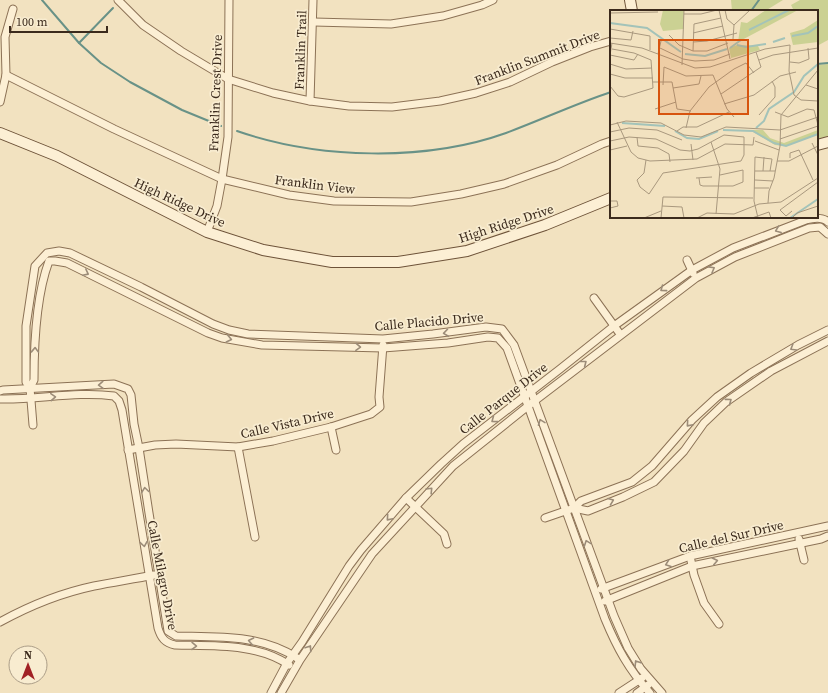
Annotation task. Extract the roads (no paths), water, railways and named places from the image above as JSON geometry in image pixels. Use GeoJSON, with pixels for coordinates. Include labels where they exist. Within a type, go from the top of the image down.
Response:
{"type":"FeatureCollection","features":[{"type":"Feature","properties":{"kind":"street","name":"Franklin Summit Drive"},"geometry":{"type":"LineString","coordinates":[[118,0],[143,24],[181,51],[228,79],[273,93],[310,101],[349,106],[392,107],[440,101],[476,93],[510,82],[552,62],[590,47],[610,42]]}},
{"type":"Feature","properties":{"kind":"street","name":"Franklin Crest Drive"},"geometry":{"type":"LineString","coordinates":[[207,232],[217,206],[228,137],[229,0]]}},
{"type":"Feature","properties":{"kind":"street","name":"Franklin Trail"},"geometry":{"type":"LineString","coordinates":[[310,101],[314,22],[313,0]]}},
{"type":"Feature","properties":{"kind":"street"},"geometry":{"type":"LineString","coordinates":[[314,22],[391,24],[443,16],[482,5],[493,0]]}},
{"type":"Feature","properties":{"kind":"street"},"geometry":{"type":"LineString","coordinates":[[630,0],[632,10]]}},
{"type":"Feature","properties":{"kind":"street"},"geometry":{"type":"LineString","coordinates":[[0,102],[6,75],[5,37],[13,9]]}},
{"type":"Feature","properties":{"kind":"street","name":"Franklin View"},"geometry":{"type":"LineString","coordinates":[[6,75],[114,129],[222,179],[289,195],[334,201],[411,202],[461,194],[504,184],[557,165],[610,141]]}},
{"type":"Feature","properties":{"kind":"street","name":"High Ridge Drive"},"geometry":{"type":"LineString","coordinates":[[0,133],[57,156],[207,232],[263,250],[332,262],[398,262],[466,251],[545,225],[610,198]]}},
{"type":"Feature","properties":{"kind":"street"},"geometry":{"type":"LineString","coordinates":[[818,145],[828,142]]}},
{"type":"Feature","properties":{"kind":"street","name":"Calle Parque Drive"},"geometry":{"type":"LineString","coordinates":[[272,693],[287,663],[361,550],[406,498],[440,464],[463,444],[614,326],[692,270],[733,248],[806,220],[816,218],[821,219]]}},
{"type":"Feature","properties":{"kind":"street"},"geometry":{"type":"LineString","coordinates":[[828,222],[821,219],[820,227],[828,234]]}},
{"type":"Feature","properties":{"kind":"street","name":"Calle Parque Drive"},"geometry":{"type":"LineString","coordinates":[[281,693],[300,660],[372,554],[453,466],[620,334],[696,278],[735,257],[809,228],[820,227]]}},
{"type":"Feature","properties":{"kind":"street","name":"Calle Placido Drive"},"geometry":{"type":"LineString","coordinates":[[47,253],[59,251],[70,253],[213,324],[229,330],[248,334],[384,339],[486,327],[502,329],[514,346],[531,391],[531,403],[544,449],[599,603],[616,646],[638,680],[650,693]]}},
{"type":"Feature","properties":{"kind":"street"},"geometry":{"type":"LineString","coordinates":[[30,388],[34,380],[36,327],[45,272],[49,261],[47,253]]}},
{"type":"Feature","properties":{"kind":"street"},"geometry":{"type":"LineString","coordinates":[[33,425],[30,388],[26,382],[26,326],[35,266],[47,253]]}},
{"type":"Feature","properties":{"kind":"street"},"geometry":{"type":"LineString","coordinates":[[687,260],[696,278]]}},
{"type":"Feature","properties":{"kind":"street","name":"Calle Placido Drive"},"geometry":{"type":"LineString","coordinates":[[49,261],[67,263],[208,332],[222,338],[241,342],[262,345],[384,348],[448,343],[488,337],[498,338],[507,348],[524,396],[531,403],[551,446],[608,600],[628,648],[645,675],[662,693]]}},
{"type":"Feature","properties":{"kind":"street"},"geometry":{"type":"LineString","coordinates":[[137,298],[141,287]]}},
{"type":"Feature","properties":{"kind":"street"},"geometry":{"type":"LineString","coordinates":[[594,298],[620,334]]}},
{"type":"Feature","properties":{"kind":"street"},"geometry":{"type":"LineString","coordinates":[[208,332],[213,324]]}},
{"type":"Feature","properties":{"kind":"street"},"geometry":{"type":"LineString","coordinates":[[26,326],[36,327]]}},
{"type":"Feature","properties":{"kind":"street"},"geometry":{"type":"LineString","coordinates":[[498,338],[502,329]]}},
{"type":"Feature","properties":{"kind":"street"},"geometry":{"type":"LineString","coordinates":[[545,518],[574,508],[581,500],[632,482],[652,466],[672,445],[692,420],[717,397],[751,373],[798,345],[828,330]]}},
{"type":"Feature","properties":{"kind":"street"},"geometry":{"type":"LineString","coordinates":[[292,345],[293,336]]}},
{"type":"Feature","properties":{"kind":"street","name":"Calle Vista Drive"},"geometry":{"type":"LineString","coordinates":[[128,450],[176,444],[238,447],[273,441],[331,427],[371,414],[380,407],[379,397],[384,339]]}},
{"type":"Feature","properties":{"kind":"street"},"geometry":{"type":"LineString","coordinates":[[574,508],[588,511],[624,497],[654,482],[682,453],[704,423],[721,408],[771,371],[828,341]]}},
{"type":"Feature","properties":{"kind":"street"},"geometry":{"type":"LineString","coordinates":[[768,363],[771,371]]}},
{"type":"Feature","properties":{"kind":"street"},"geometry":{"type":"LineString","coordinates":[[560,369],[566,377]]}},
{"type":"Feature","properties":{"kind":"street"},"geometry":{"type":"LineString","coordinates":[[0,391],[114,384],[123,387],[116,398],[114,396],[98,394],[31,399],[0,398]]}},
{"type":"Feature","properties":{"kind":"street","name":"Calle Milagro Drive"},"geometry":{"type":"LineString","coordinates":[[123,387],[128,389],[131,395],[134,424],[158,574],[167,626],[170,632],[176,636],[234,638],[266,644],[293,655],[300,660]]}},
{"type":"Feature","properties":{"kind":"street","name":"Calle Milagro Drive"},"geometry":{"type":"LineString","coordinates":[[116,398],[119,401],[122,410],[158,628],[164,640],[175,645],[233,647],[261,651],[295,668]]}},
{"type":"Feature","properties":{"kind":"street"},"geometry":{"type":"LineString","coordinates":[[331,427],[336,450]]}},
{"type":"Feature","properties":{"kind":"street"},"geometry":{"type":"LineString","coordinates":[[463,444],[470,453]]}},
{"type":"Feature","properties":{"kind":"street"},"geometry":{"type":"LineString","coordinates":[[672,445],[682,453]]}},
{"type":"Feature","properties":{"kind":"street"},"geometry":{"type":"LineString","coordinates":[[544,449],[551,446]]}},
{"type":"Feature","properties":{"kind":"street"},"geometry":{"type":"LineString","coordinates":[[238,447],[255,537]]}},
{"type":"Feature","properties":{"kind":"street"},"geometry":{"type":"LineString","coordinates":[[406,498],[444,534],[447,544]]}},
{"type":"Feature","properties":{"kind":"street","name":"Calle Milagro Drive"},"geometry":{"type":"LineString","coordinates":[[140,514],[149,513]]}},
{"type":"Feature","properties":{"kind":"street","name":"Calle del Sur Drive"},"geometry":{"type":"LineString","coordinates":[[595,591],[690,556],[828,526]]}},
{"type":"Feature","properties":{"kind":"street"},"geometry":{"type":"LineString","coordinates":[[798,533],[804,560]]}},
{"type":"Feature","properties":{"kind":"street","name":"Calle del Sur Drive"},"geometry":{"type":"LineString","coordinates":[[599,603],[692,566],[800,544],[828,536]]}},
{"type":"Feature","properties":{"kind":"street"},"geometry":{"type":"LineString","coordinates":[[690,556],[694,575],[704,603],[719,624]]}},
{"type":"Feature","properties":{"kind":"street"},"geometry":{"type":"LineString","coordinates":[[0,622],[42,602],[66,593],[93,586],[158,574]]}},
{"type":"Feature","properties":{"kind":"street"},"geometry":{"type":"LineString","coordinates":[[342,577],[351,584]]}},
{"type":"Feature","properties":{"kind":"street","name":"Calle Milagro Drive"},"geometry":{"type":"LineString","coordinates":[[164,640],[170,632]]}},
{"type":"Feature","properties":{"kind":"street"},"geometry":{"type":"LineString","coordinates":[[233,647],[234,638]]}},
{"type":"Feature","properties":{"kind":"street"},"geometry":{"type":"LineString","coordinates":[[619,693],[645,675]]}},
{"type":"Feature","properties":{"kind":"street"},"geometry":{"type":"LineString","coordinates":[[637,693],[652,682]]}},
{"type":"Feature","properties":{"kind":"waterway"},"geometry":{"type":"LineString","coordinates":[[42,0],[79,43],[101,63],[130,82],[182,110],[221,126]]}},
{"type":"Feature","properties":{"kind":"waterway"},"geometry":{"type":"LineString","coordinates":[[752,10],[759,0]]}},
{"type":"Feature","properties":{"kind":"waterway"},"geometry":{"type":"LineString","coordinates":[[79,43],[113,8]]}},
{"type":"Feature","properties":{"kind":"waterway"},"geometry":{"type":"LineString","coordinates":[[818,64],[828,63]]}},
{"type":"Feature","properties":{"kind":"waterway"},"geometry":{"type":"LineString","coordinates":[[237,131],[268,140],[336,152],[372,153],[441,149],[475,142],[506,133],[610,92]]}}]}
